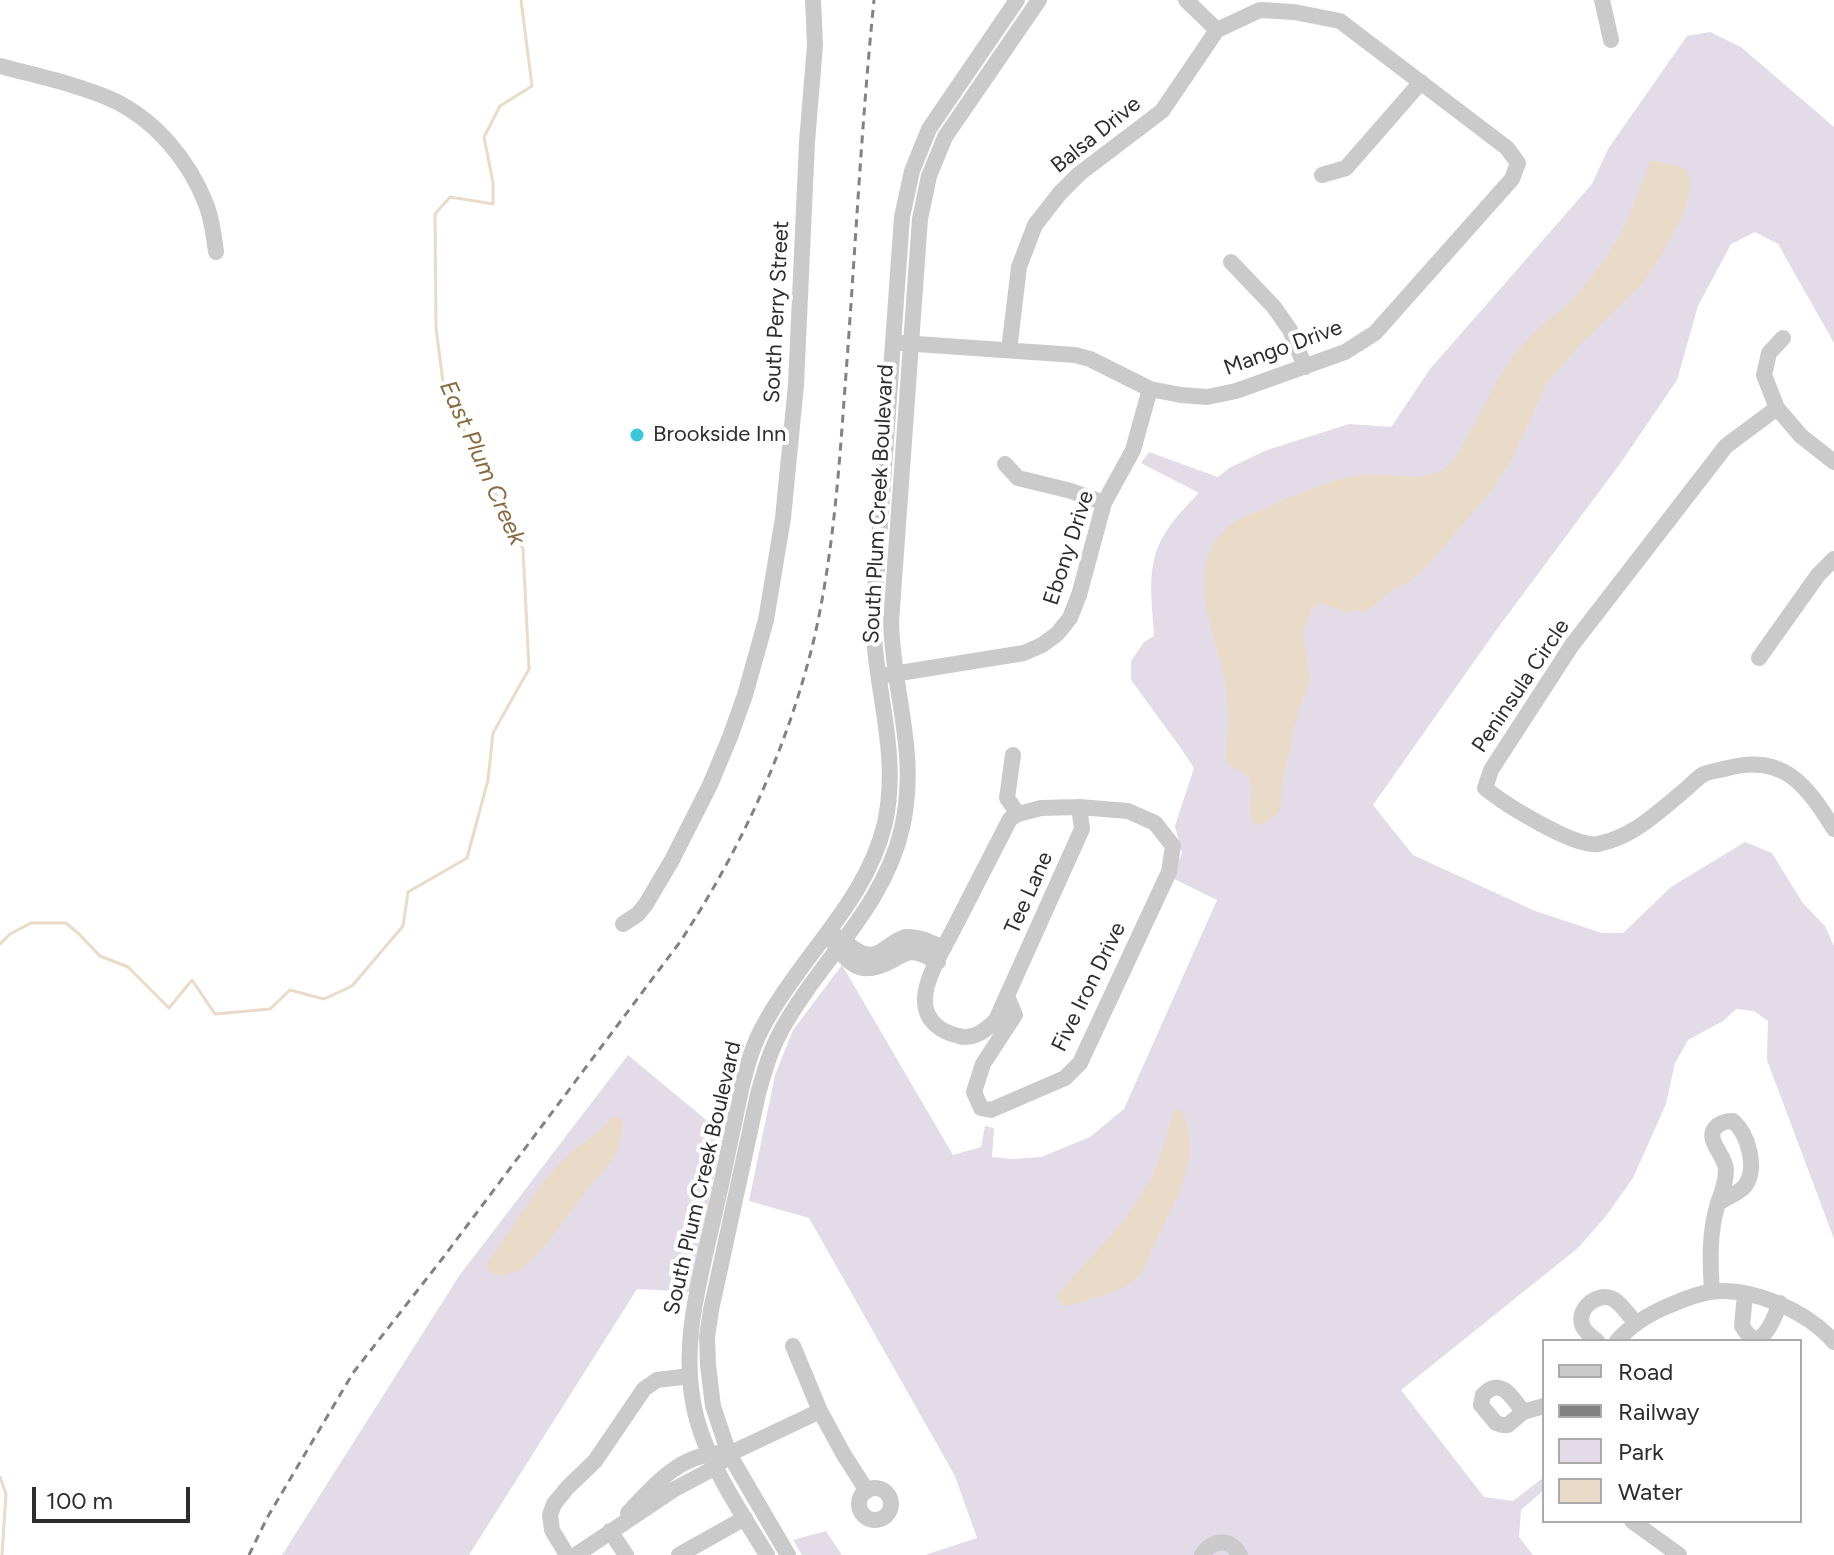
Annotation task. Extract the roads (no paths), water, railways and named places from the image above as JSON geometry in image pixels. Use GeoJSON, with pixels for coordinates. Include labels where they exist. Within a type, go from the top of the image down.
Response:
{"type":"FeatureCollection","features":[{"type":"Feature","properties":{"kind":"street","name":"South Perry Street"},"geometry":{"type":"LineString","coordinates":[[623,924],[646,904],[710,785],[752,673],[766,620],[785,498],[799,344],[807,142],[815,45],[813,0]]}},
{"type":"Feature","properties":{"kind":"street","name":"South Plum Creek Boulevard"},"geometry":{"type":"LineString","coordinates":[[767,1555],[713,1460],[696,1416],[690,1376],[691,1320],[745,1071],[757,1037],[863,879],[884,824],[890,788],[890,755],[873,643],[874,595],[902,217],[917,156],[936,117],[1017,0]]}},
{"type":"Feature","properties":{"kind":"street","name":"South Plum Creek Boulevard"},"geometry":{"type":"LineString","coordinates":[[788,1555],[729,1454],[717,1421],[710,1392],[707,1352],[711,1310],[768,1060],[786,1021],[870,904],[897,848],[906,807],[908,754],[895,674],[892,609],[920,219],[934,162],[951,126],[1039,0]]}},
{"type":"Feature","properties":{"kind":"street"},"geometry":{"type":"LineString","coordinates":[[1186,0],[1217,30],[1260,10],[1294,12],[1340,21],[1421,82],[1346,168],[1322,175]]}},
{"type":"Feature","properties":{"kind":"street"},"geometry":{"type":"LineString","coordinates":[[1602,0],[1611,40]]}},
{"type":"Feature","properties":{"kind":"street","name":"Balsa Drive"},"geometry":{"type":"LineString","coordinates":[[1009,350],[1019,267],[1035,225],[1079,174],[1162,111],[1217,30]]}},
{"type":"Feature","properties":{"kind":"street"},"geometry":{"type":"LineString","coordinates":[[0,66],[96,93],[144,119],[174,149],[195,182],[211,217],[216,252]]}},
{"type":"Feature","properties":{"kind":"street","name":"Mango Drive"},"geometry":{"type":"LineString","coordinates":[[893,343],[1083,357],[1150,389],[1207,397],[1236,391],[1345,352],[1375,333],[1512,179],[1518,163],[1507,148],[1421,82]]}},
{"type":"Feature","properties":{"kind":"street"},"geometry":{"type":"LineString","coordinates":[[1231,262],[1274,307],[1290,330],[1305,367]]}},
{"type":"Feature","properties":{"kind":"street"},"geometry":{"type":"LineString","coordinates":[[1783,338],[1769,353],[1764,375],[1777,408],[1801,436],[1834,462]]}},
{"type":"Feature","properties":{"kind":"street","name":"Ebony Drive"},"geometry":{"type":"LineString","coordinates":[[877,677],[1024,653],[1057,634],[1070,618],[1079,595],[1104,503],[1133,450],[1150,389]]}},
{"type":"Feature","properties":{"kind":"street","name":"Peninsula Circle"},"geometry":{"type":"LineString","coordinates":[[1777,408],[1726,446],[1582,633],[1491,770],[1485,788],[1560,834],[1595,845],[1635,830],[1704,774],[1741,765],[1769,766],[1794,777],[1815,799],[1834,829]]}},
{"type":"Feature","properties":{"kind":"street"},"geometry":{"type":"LineString","coordinates":[[1005,464],[1018,478],[1104,503]]}},
{"type":"Feature","properties":{"kind":"street"},"geometry":{"type":"LineString","coordinates":[[1759,658],[1818,575],[1834,559]]}},
{"type":"Feature","properties":{"kind":"street"},"geometry":{"type":"LineString","coordinates":[[1013,755],[1007,798],[1018,814]]}},
{"type":"Feature","properties":{"kind":"street"},"geometry":{"type":"LineString","coordinates":[[1007,996],[996,1020],[985,1032],[965,1037],[946,1033],[932,1023],[924,1002],[926,987],[941,955],[1010,819],[1041,808],[1079,807]]}},
{"type":"Feature","properties":{"kind":"street","name":"Five Iron Drive"},"geometry":{"type":"LineString","coordinates":[[1007,996],[1015,1015],[983,1064],[974,1092],[981,1108],[991,1110],[1065,1078],[1080,1063],[1169,872],[1173,846],[1155,823],[1128,811],[1079,807]]}},
{"type":"Feature","properties":{"kind":"street","name":"Tee Lane"},"geometry":{"type":"LineString","coordinates":[[1007,996],[1082,829],[1079,807]]}},
{"type":"Feature","properties":{"kind":"street"},"geometry":{"type":"LineString","coordinates":[[827,933],[841,946],[854,966],[869,970],[910,952],[941,955]]}},
{"type":"Feature","properties":{"kind":"street"},"geometry":{"type":"LineString","coordinates":[[1712,1291],[1710,1242],[1713,1220],[1726,1169],[1712,1134],[1722,1122],[1733,1121],[1749,1153],[1750,1173],[1742,1189],[1718,1203]]}},
{"type":"Feature","properties":{"kind":"street"},"geometry":{"type":"LineString","coordinates":[[1619,1339],[1636,1323],[1659,1310],[1712,1291],[1745,1294],[1780,1303],[1800,1313],[1834,1342]]}},
{"type":"Feature","properties":{"kind":"street"},"geometry":{"type":"LineString","coordinates":[[1745,1294],[1742,1326],[1753,1337],[1767,1333],[1780,1303]]}},
{"type":"Feature","properties":{"kind":"street"},"geometry":{"type":"LineString","coordinates":[[1595,1339],[1584,1328],[1581,1317],[1587,1306],[1601,1297],[1614,1299],[1636,1323]]}},
{"type":"Feature","properties":{"kind":"street"},"geometry":{"type":"LineString","coordinates":[[793,1346],[820,1411],[867,1491]]}},
{"type":"Feature","properties":{"kind":"street"},"geometry":{"type":"LineString","coordinates":[[567,1555],[552,1530],[550,1515],[554,1504],[595,1461],[644,1389],[657,1380],[690,1376]]}},
{"type":"Feature","properties":{"kind":"street"},"geometry":{"type":"LineString","coordinates":[[1523,1412],[1542,1407]]}},
{"type":"Feature","properties":{"kind":"street"},"geometry":{"type":"LineString","coordinates":[[576,1555],[610,1531],[665,1475],[696,1458],[713,1460],[729,1454],[820,1411]]}},
{"type":"Feature","properties":{"kind":"street"},"geometry":{"type":"LineString","coordinates":[[679,1555],[745,1518]]}},
{"type":"Feature","properties":{"kind":"street"},"geometry":{"type":"LineString","coordinates":[[1635,1523],[1679,1555]]}},
{"type":"Feature","properties":{"kind":"street"},"geometry":{"type":"LineString","coordinates":[[610,1531],[626,1555]]}},
{"type":"Feature","properties":{"kind":"street"},"geometry":{"type":"LineString","coordinates":[[1202,1555],[1207,1547],[1220,1542],[1230,1544],[1240,1555]]}},
{"type":"Feature","properties":{"kind":"water"},"geometry":{"type":"Polygon","coordinates":[[[1650,160],[1688,171],[1690,185],[1684,213],[1641,285],[1575,350],[1547,383],[1513,456],[1495,486],[1423,571],[1364,613],[1356,610],[1347,613],[1319,602],[1311,611],[1303,632],[1310,680],[1293,728],[1280,809],[1268,822],[1256,825],[1250,810],[1250,781],[1225,761],[1228,725],[1226,689],[1208,618],[1204,582],[1206,564],[1218,537],[1241,519],[1326,483],[1372,474],[1426,475],[1448,466],[1513,357],[1537,329],[1567,305],[1608,255],[1635,202],[1650,160]]]}},
{"type":"Feature","properties":{"kind":"water"},"geometry":{"type":"Polygon","coordinates":[[[1181,1110],[1188,1127],[1188,1162],[1177,1196],[1143,1270],[1132,1282],[1117,1290],[1075,1304],[1062,1305],[1057,1295],[1123,1221],[1148,1184],[1161,1154],[1173,1112],[1181,1110]]]}},
{"type":"Feature","properties":{"kind":"water"},"geometry":{"type":"Polygon","coordinates":[[[616,1117],[623,1121],[623,1125],[614,1157],[551,1237],[518,1270],[506,1275],[490,1271],[486,1266],[540,1186],[574,1150],[616,1117]]]}},
{"type":"Feature","properties":{"kind":"waterway","name":"East Plum Creek"},"geometry":{"type":"LineString","coordinates":[[0,944],[10,934],[31,923],[66,923],[100,956],[128,967],[169,1008],[192,980],[215,1014],[270,1009],[290,990],[324,999],[352,986],[403,926],[408,892],[467,858],[488,780],[493,733],[529,669],[523,549],[444,390],[436,328],[435,214],[450,197],[493,204],[493,183],[484,137],[500,106],[532,86],[521,0]]}},
{"type":"Feature","properties":{"kind":"waterway","name":"East Plum Creek"},"geometry":{"type":"LineString","coordinates":[[0,1477],[6,1494],[2,1555]]}},
{"type":"Feature","properties":{"kind":"railway"},"geometry":{"type":"LineString","coordinates":[[249,1555],[267,1518],[353,1373],[680,942],[723,871],[776,758],[791,719],[814,639],[831,545],[874,0]]}},
{"type":"Feature","properties":{"kind":"place","name":"Brookside Inn"},"geometry":{"type":"Point","coordinates":[637,435]}}]}
